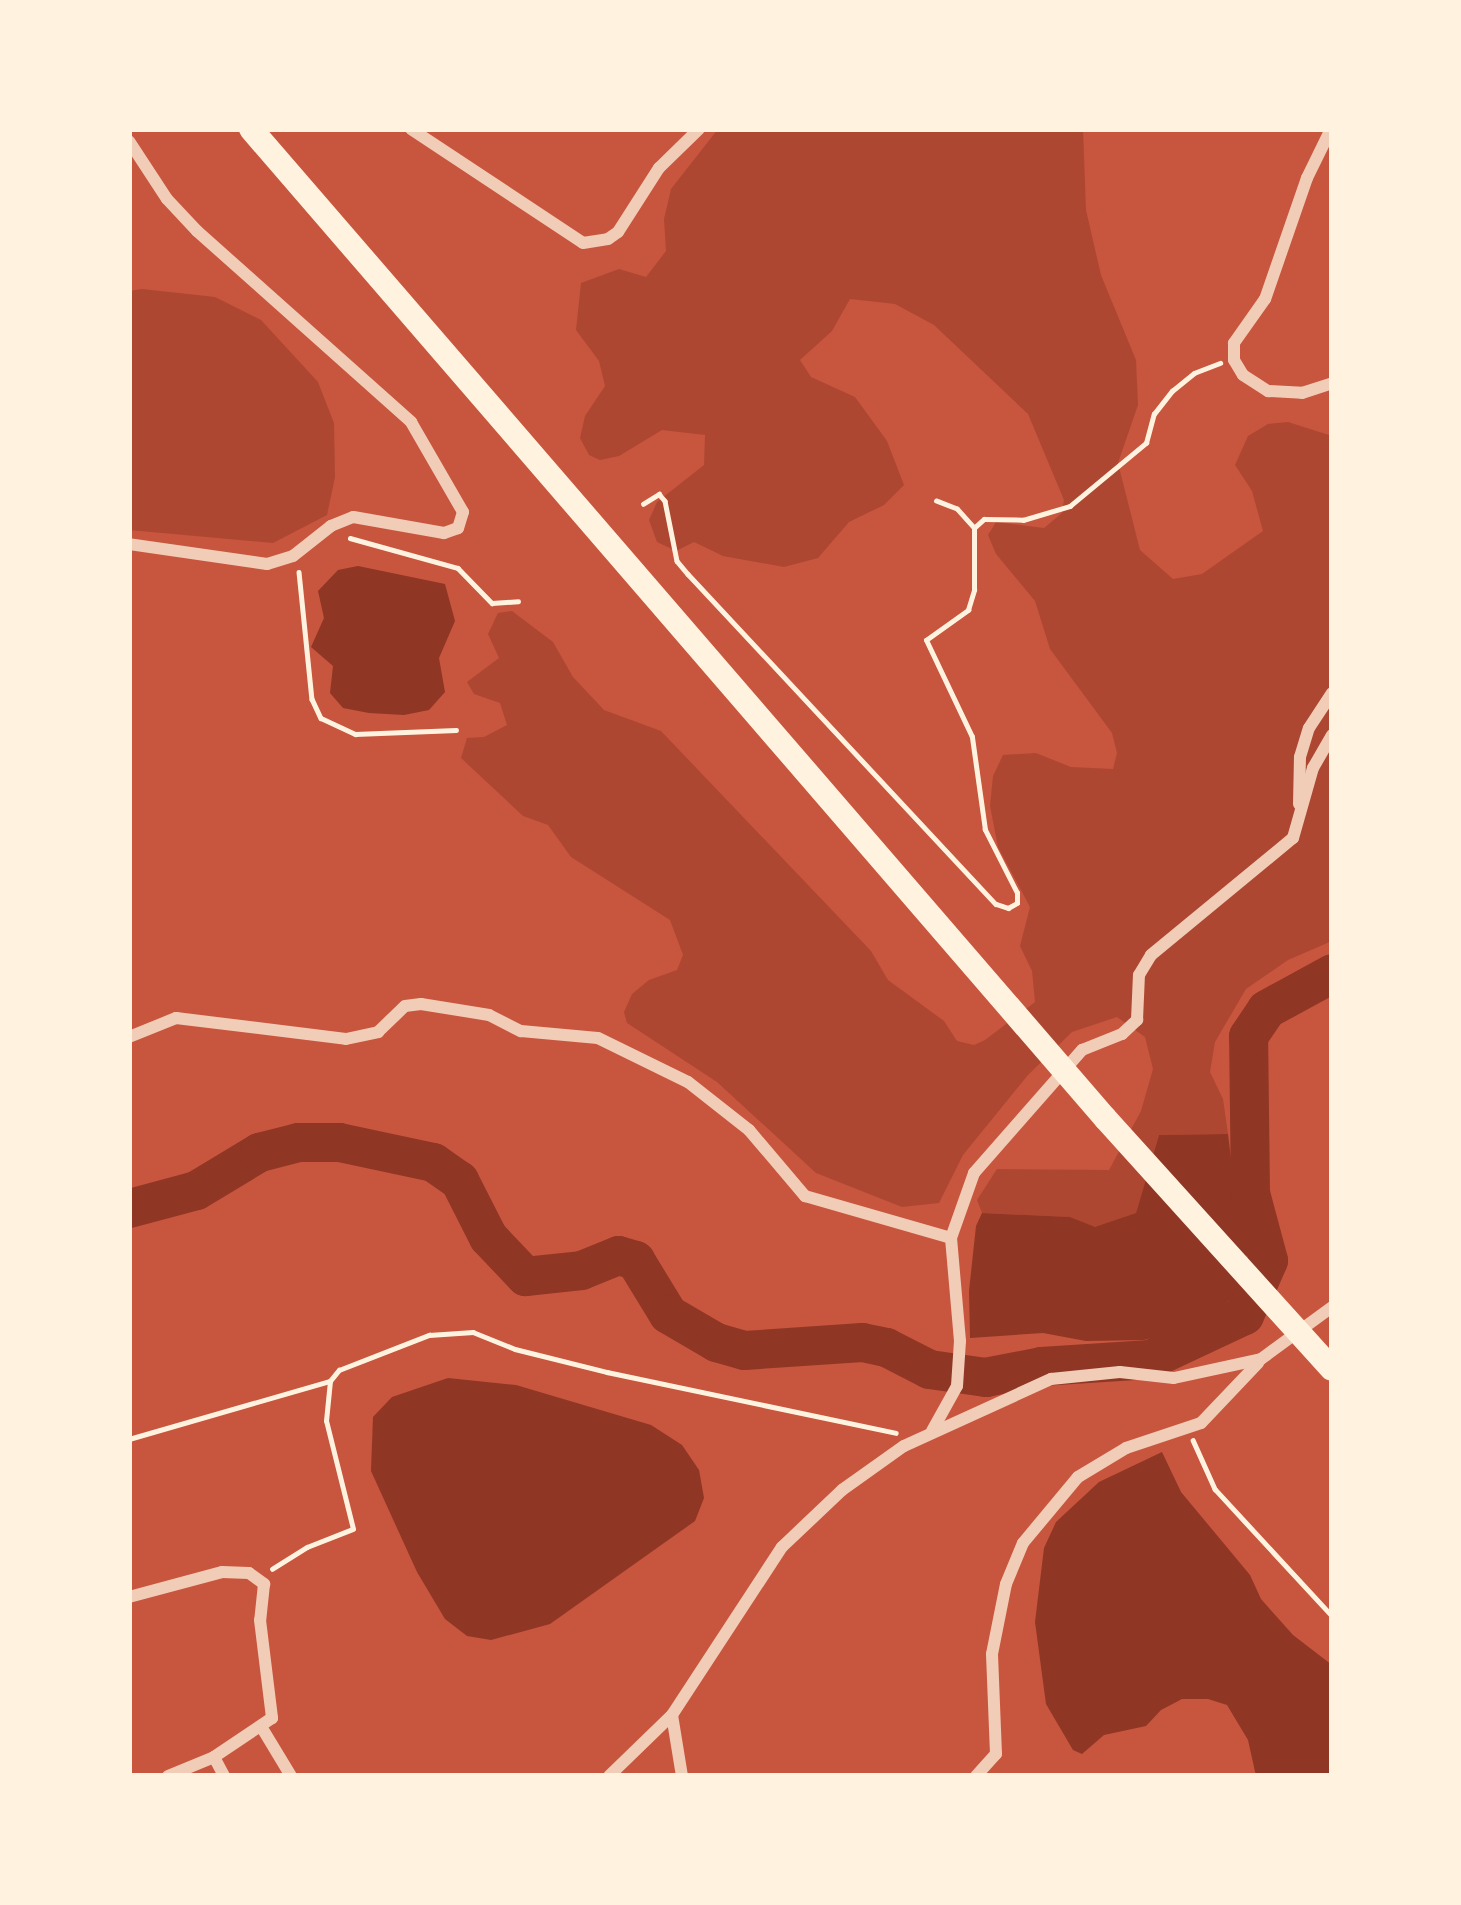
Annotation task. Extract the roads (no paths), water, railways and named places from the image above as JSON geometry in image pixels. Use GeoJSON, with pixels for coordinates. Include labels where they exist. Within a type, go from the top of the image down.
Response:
{"type":"FeatureCollection","features":[{"type":"Feature","properties":{"kind":"highway"},"geometry":{"type":"LineString","coordinates":[[250,129],[1332,1369]]}},
{"type":"Feature","properties":{"kind":"street"},"geometry":{"type":"LineString","coordinates":[[411,129],[583,243],[618,232],[658,167],[699,129]]}},
{"type":"Feature","properties":{"kind":"street"},"geometry":{"type":"LineString","coordinates":[[1331,129],[1307,178],[1265,299],[1234,343],[1234,360],[1243,375],[1268,391],[1302,393],[1332,383]]}},
{"type":"Feature","properties":{"kind":"street"},"geometry":{"type":"LineString","coordinates":[[129,544],[267,564],[293,556],[353,517],[444,533],[458,528],[464,512],[410,422],[197,231],[167,199],[131,134]]}},
{"type":"Feature","properties":{"kind":"street"},"geometry":{"type":"LineString","coordinates":[[1301,811],[1296,786],[1300,757],[1309,728],[1332,694]]}},
{"type":"Feature","properties":{"kind":"street"},"geometry":{"type":"LineString","coordinates":[[926,1435],[950,1404],[959,1367],[951,1238],[958,1205],[974,1173],[1082,1051],[1122,1034],[1137,1020],[1138,975],[1150,956],[1293,838],[1313,768],[1332,734]]}},
{"type":"Feature","properties":{"kind":"street"},"geometry":{"type":"LineString","coordinates":[[129,1037],[176,1018],[346,1039],[378,1032],[404,1006],[421,1004],[489,1016],[521,1030],[598,1038],[688,1082],[749,1130],[805,1196],[951,1238]]}},
{"type":"Feature","properties":{"kind":"street"},"geometry":{"type":"LineString","coordinates":[[976,1776],[996,1754],[992,1654],[1006,1583],[1023,1543],[1062,1492],[1102,1459],[1188,1430],[1215,1412],[1261,1359],[1332,1307]]}},
{"type":"Feature","properties":{"kind":"street"},"geometry":{"type":"LineString","coordinates":[[609,1776],[672,1715],[782,1547],[842,1490],[926,1435],[1066,1376],[1120,1372],[1174,1378],[1261,1359]]}},
{"type":"Feature","properties":{"kind":"street"},"geometry":{"type":"LineString","coordinates":[[129,1597],[196,1576],[258,1576],[264,1584],[261,1639],[273,1708],[262,1729],[168,1776]]}},
{"type":"Feature","properties":{"kind":"street"},"geometry":{"type":"LineString","coordinates":[[672,1715],[682,1776]]}},
{"type":"Feature","properties":{"kind":"street"},"geometry":{"type":"LineString","coordinates":[[262,1729],[291,1776]]}},
{"type":"Feature","properties":{"kind":"street"},"geometry":{"type":"LineString","coordinates":[[214,1757],[224,1776]]}},
{"type":"Feature","properties":{"kind":"waterway"},"geometry":{"type":"LineString","coordinates":[[129,1208],[196,1190],[259,1152],[298,1142],[339,1142],[433,1162],[459,1180],[488,1237],[525,1276],[581,1270],[618,1255],[635,1260],[668,1314],[716,1342],[744,1350],[862,1342],[886,1347],[929,1369],[985,1377],[1041,1366],[1150,1359],[1244,1315],[1268,1260],[1250,1193],[1248,1036],[1266,1009],[1332,973]]}}]}
